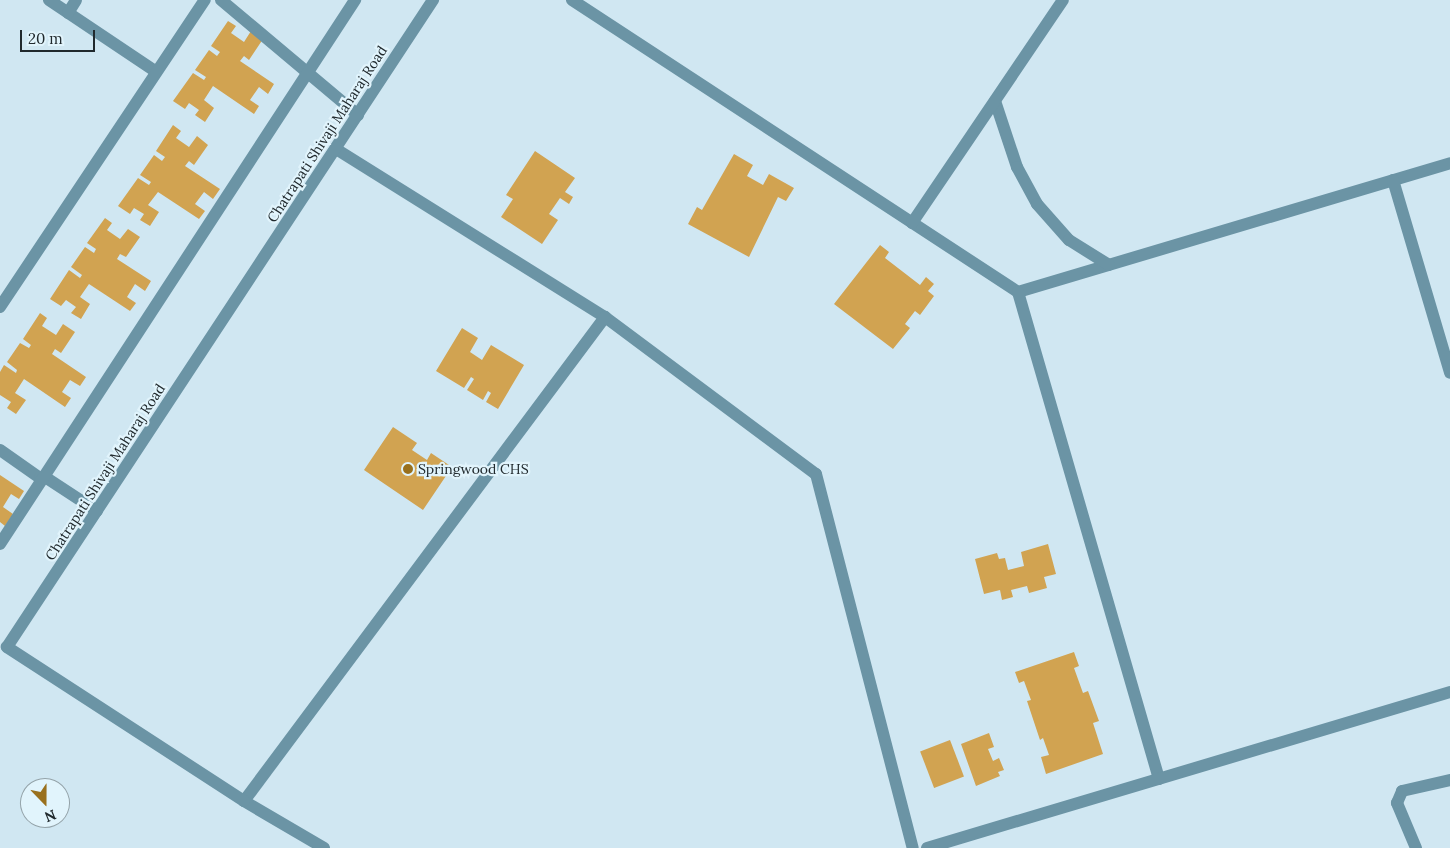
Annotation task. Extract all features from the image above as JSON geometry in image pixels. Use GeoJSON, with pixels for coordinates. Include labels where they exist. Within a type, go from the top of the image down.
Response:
{"type":"FeatureCollection","features":[{"type":"Feature","properties":{"kind":"street"},"geometry":{"type":"LineString","coordinates":[[49,0],[155,71]]}},
{"type":"Feature","properties":{"kind":"street"},"geometry":{"type":"LineString","coordinates":[[68,12],[76,0]]}},
{"type":"Feature","properties":{"kind":"street"},"geometry":{"type":"LineString","coordinates":[[0,307],[155,71],[205,0]]}},
{"type":"Feature","properties":{"kind":"street"},"geometry":{"type":"LineString","coordinates":[[221,0],[358,115]]}},
{"type":"Feature","properties":{"kind":"street"},"geometry":{"type":"LineString","coordinates":[[0,544],[40,478],[355,0]]}},
{"type":"Feature","properties":{"kind":"street","name":"Chatrapati Shivaji Maharaj Road"},"geometry":{"type":"LineString","coordinates":[[0,658],[4,645],[97,511],[433,0]]}},
{"type":"Feature","properties":{"kind":"street"},"geometry":{"type":"LineString","coordinates":[[572,0],[1018,292],[1159,779]]}},
{"type":"Feature","properties":{"kind":"street"},"geometry":{"type":"LineString","coordinates":[[912,223],[1063,0]]}},
{"type":"Feature","properties":{"kind":"street"},"geometry":{"type":"LineString","coordinates":[[995,101],[1017,167],[1037,204],[1070,240],[1109,265]]}},
{"type":"Feature","properties":{"kind":"street"},"geometry":{"type":"LineString","coordinates":[[336,149],[605,317],[816,474],[913,848]]}},
{"type":"Feature","properties":{"kind":"street"},"geometry":{"type":"LineString","coordinates":[[1018,292],[1450,162]]}},
{"type":"Feature","properties":{"kind":"street"},"geometry":{"type":"LineString","coordinates":[[1393,180],[1450,373]]}},
{"type":"Feature","properties":{"kind":"street"},"geometry":{"type":"LineString","coordinates":[[244,801],[605,317]]}},
{"type":"Feature","properties":{"kind":"street"},"geometry":{"type":"LineString","coordinates":[[0,450],[40,478],[45,477],[97,511]]}},
{"type":"Feature","properties":{"kind":"street"},"geometry":{"type":"LineString","coordinates":[[4,645],[244,801],[324,848]]}},
{"type":"Feature","properties":{"kind":"street"},"geometry":{"type":"LineString","coordinates":[[927,848],[1450,692]]}},
{"type":"Feature","properties":{"kind":"street"},"geometry":{"type":"LineString","coordinates":[[1416,848],[1397,803],[1402,791],[1450,780]]}},
{"type":"Feature","properties":{"kind":"building"},"geometry":{"type":"Polygon","coordinates":[[[228,21],[236,26],[231,33],[244,42],[251,31],[263,39],[249,60],[244,56],[240,61],[274,84],[268,94],[259,87],[250,100],[259,106],[254,114],[213,86],[204,100],[214,108],[205,122],[195,115],[199,110],[189,103],[185,109],[173,101],[193,73],[204,80],[206,77],[195,70],[209,50],[217,56],[220,52],[211,46],[228,21]]]}},
{"type":"Feature","properties":{"kind":"building"},"geometry":{"type":"Polygon","coordinates":[[[173,125],[181,131],[176,138],[189,147],[197,136],[208,145],[194,165],[189,161],[185,166],[220,189],[213,199],[204,192],[195,204],[205,211],[199,219],[158,192],[148,205],[159,212],[150,226],[140,220],[144,214],[134,208],[130,214],[118,206],[138,178],[149,185],[151,182],[140,175],[154,155],[162,161],[165,157],[156,151],[173,125]]]}},
{"type":"Feature","properties":{"kind":"building"},"geometry":{"type":"Polygon","coordinates":[[[535,151],[575,178],[565,192],[573,197],[569,204],[560,198],[549,214],[558,220],[542,244],[501,217],[513,199],[506,195],[535,151]]]}},
{"type":"Feature","properties":{"kind":"building"},"geometry":{"type":"Polygon","coordinates":[[[734,154],[753,165],[747,176],[763,185],[769,174],[794,188],[786,201],[778,197],[749,257],[688,224],[697,207],[702,210],[734,154]]]}},
{"type":"Feature","properties":{"kind":"building"},"geometry":{"type":"Polygon","coordinates":[[[105,218],[112,223],[107,230],[120,239],[128,229],[140,237],[126,257],[120,254],[117,259],[151,281],[145,291],[135,284],[127,297],[136,303],[130,311],[89,284],[80,297],[90,304],[81,319],[71,313],[76,307],[66,300],[61,306],[50,299],[69,270],[80,278],[82,275],[71,267],[85,247],[94,253],[96,249],[87,243],[105,218]]]}},
{"type":"Feature","properties":{"kind":"building"},"geometry":{"type":"Polygon","coordinates":[[[880,245],[889,252],[885,258],[920,285],[926,277],[934,284],[928,291],[934,296],[920,315],[915,311],[905,324],[910,328],[893,349],[834,304],[880,245]]]}},
{"type":"Feature","properties":{"kind":"building"},"geometry":{"type":"Polygon","coordinates":[[[40,313],[47,318],[42,326],[56,335],[63,324],[75,332],[61,353],[55,349],[52,354],[86,377],[80,386],[70,380],[62,392],[71,398],[65,407],[24,379],[15,393],[26,400],[16,414],[7,408],[11,402],[0,395],[0,372],[4,365],[16,373],[17,370],[7,362],[20,343],[29,348],[31,345],[23,339],[40,313]]]}},
{"type":"Feature","properties":{"kind":"building"},"geometry":{"type":"Polygon","coordinates":[[[462,328],[478,338],[470,352],[482,360],[491,345],[524,365],[498,409],[486,402],[491,393],[488,391],[483,400],[467,390],[474,379],[471,377],[464,388],[436,371],[462,328]]]}},
{"type":"Feature","properties":{"kind":"building","name":"Springwood CHS"},"geometry":{"type":"Polygon","coordinates":[[[393,427],[417,443],[412,450],[427,460],[431,453],[452,467],[423,510],[364,470],[393,427]]]}},
{"type":"Feature","properties":{"kind":"building"},"geometry":{"type":"Polygon","coordinates":[[[0,475],[24,491],[19,499],[11,494],[3,507],[13,514],[5,526],[0,522],[0,475]]]}},
{"type":"Feature","properties":{"kind":"building"},"geometry":{"type":"Polygon","coordinates":[[[1048,544],[1056,574],[1044,577],[1047,588],[1029,593],[1027,586],[1011,590],[1013,597],[1002,600],[1000,590],[984,594],[975,559],[997,553],[999,559],[1005,558],[1008,570],[1024,566],[1021,552],[1048,544]]]}},
{"type":"Feature","properties":{"kind":"building"},"geometry":{"type":"Polygon","coordinates":[[[1074,652],[1079,666],[1074,668],[1083,693],[1088,691],[1099,721],[1093,723],[1103,754],[1046,774],[1041,757],[1049,755],[1043,738],[1040,740],[1027,701],[1031,700],[1024,681],[1019,683],[1015,672],[1074,652]]]}},
{"type":"Feature","properties":{"kind":"building"},"geometry":{"type":"Polygon","coordinates":[[[989,733],[994,747],[988,749],[993,761],[999,758],[1004,770],[998,772],[1000,776],[976,786],[961,744],[989,733]]]}},
{"type":"Feature","properties":{"kind":"building"},"geometry":{"type":"Polygon","coordinates":[[[950,740],[964,776],[934,788],[920,751],[950,740]]]}},
{"type":"Feature","properties":{"kind":"place","name":"Springwood CHS"},"geometry":{"type":"Point","coordinates":[408,469]}}]}
